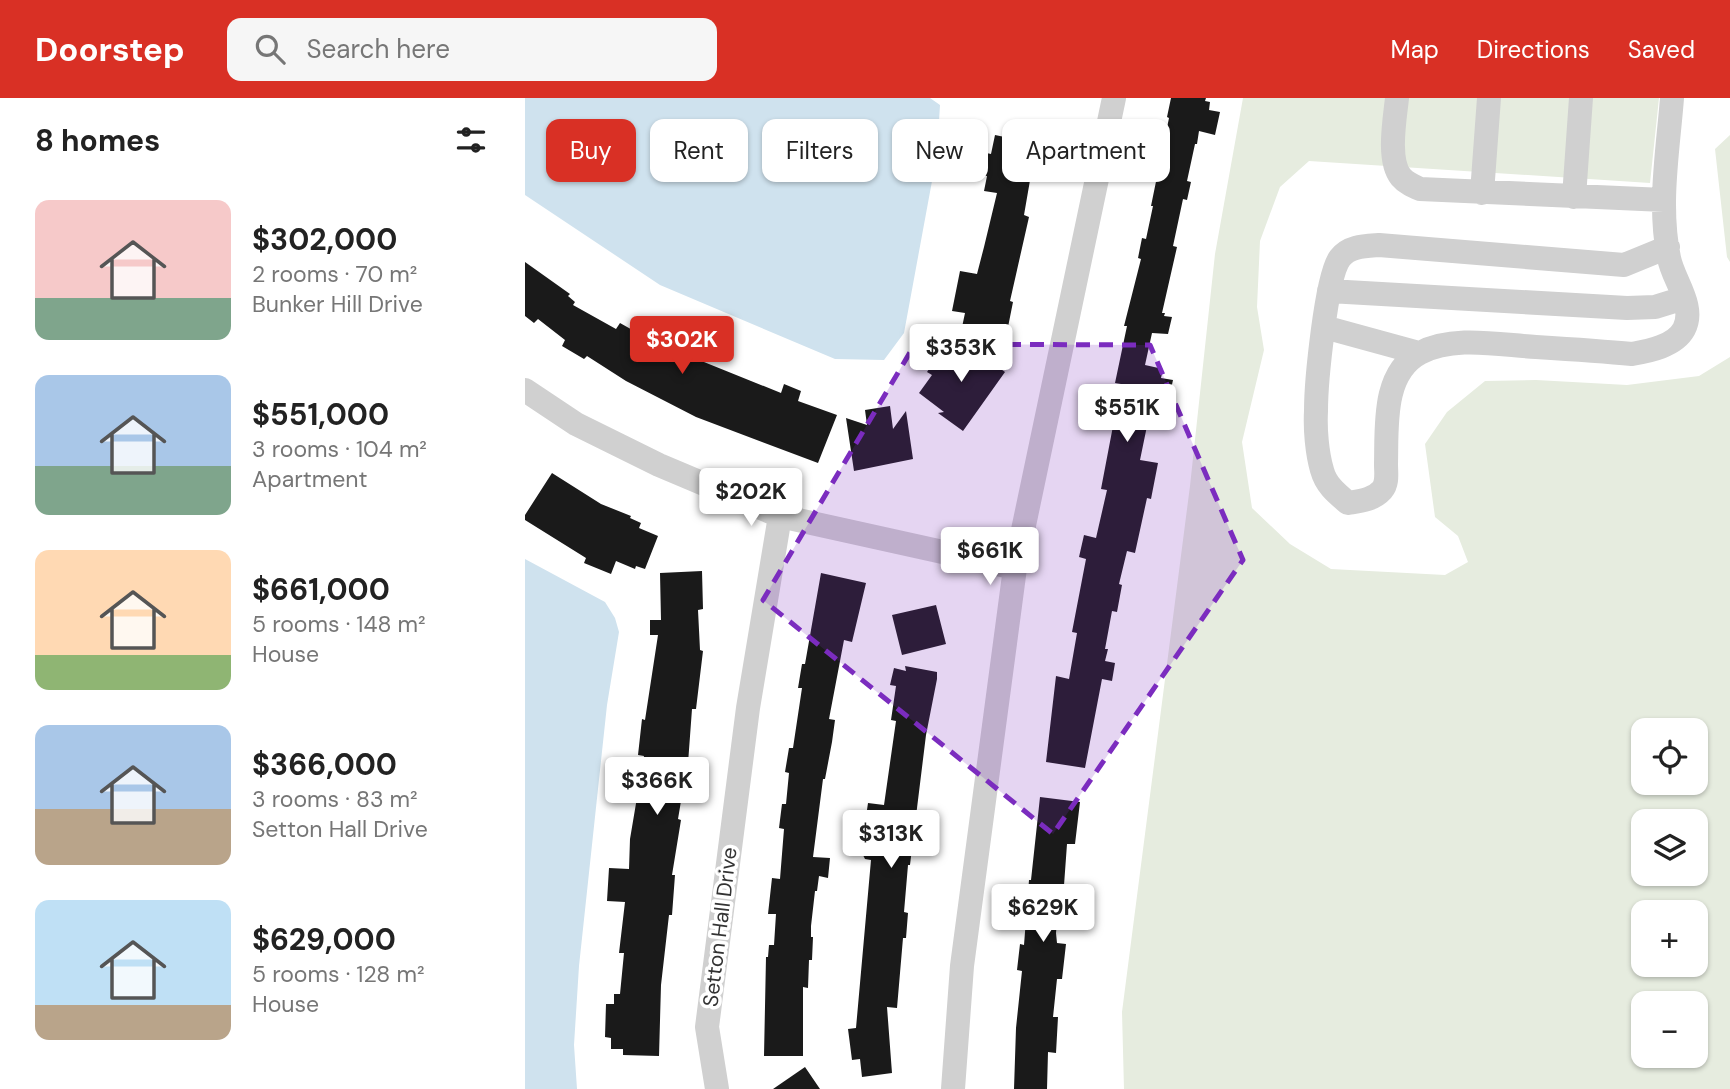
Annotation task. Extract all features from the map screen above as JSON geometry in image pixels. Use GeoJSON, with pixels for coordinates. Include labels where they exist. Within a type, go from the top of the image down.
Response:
{"type":"FeatureCollection","features":[{"type":"Feature","properties":{"kind":"street"},"geometry":{"type":"LineString","coordinates":[[953,1089],[962,967],[1015,568],[1114,98]]}},
{"type":"Feature","properties":{"kind":"street"},"geometry":{"type":"LineString","coordinates":[[1397,98],[1394,159],[1401,177],[1420,189],[1664,200]]}},
{"type":"Feature","properties":{"kind":"street"},"geometry":{"type":"LineString","coordinates":[[1482,193],[1489,98]]}},
{"type":"Feature","properties":{"kind":"street"},"geometry":{"type":"LineString","coordinates":[[1574,197],[1581,98]]}},
{"type":"Feature","properties":{"kind":"street"},"geometry":{"type":"LineString","coordinates":[[1668,247],[1624,265],[1379,245],[1347,251],[1338,260],[1329,291],[1315,412],[1322,469],[1328,486],[1348,503],[1368,500],[1382,489],[1386,481],[1387,429],[1392,388],[1402,368],[1419,353],[1441,345],[1474,343],[1632,354],[1656,349],[1684,330],[1687,314],[1684,298],[1669,260],[1668,247],[1664,200],[1672,98]]}},
{"type":"Feature","properties":{"kind":"street"},"geometry":{"type":"LineString","coordinates":[[1329,291],[1627,308],[1655,307],[1684,298]]}},
{"type":"Feature","properties":{"kind":"street"},"geometry":{"type":"LineString","coordinates":[[1324,327],[1419,353]]}},
{"type":"Feature","properties":{"kind":"street"},"geometry":{"type":"LineString","coordinates":[[525,390],[576,424],[659,465],[780,516],[1015,568]]}},
{"type":"Feature","properties":{"kind":"street","name":"Setton Hall Drive"},"geometry":{"type":"LineString","coordinates":[[717,1089],[707,1027],[748,708],[780,516]]}},
{"type":"Feature","properties":{"kind":"highlighted area"},"geometry":{"type":"Polygon","coordinates":[[[915,344],[1150,345],[1243,560],[1053,834],[763,600],[915,344]]]}},
{"type":"Feature","properties":{"kind":"shaded area"},"geometry":{"type":"Polygon","coordinates":[[[1243,98],[1659,98],[1650,183],[1309,161],[1280,187],[1260,241],[1257,307],[1264,350],[1242,442],[1252,508],[1290,544],[1331,569],[1445,575],[1468,562],[1458,536],[1435,517],[1425,444],[1447,412],[1485,381],[1536,380],[1627,385],[1699,376],[1730,357],[1730,1089],[1124,1089],[1122,1012],[1190,486],[1215,254],[1243,98]]]}},
{"type":"Feature","properties":{"kind":"shaded area"},"geometry":{"type":"Polygon","coordinates":[[[1730,135],[1730,262],[1727,257],[1715,149],[1730,135]]]}},
{"type":"Feature","properties":{"kind":"water"},"geometry":{"type":"Polygon","coordinates":[[[525,98],[930,98],[940,105],[939,119],[892,119],[892,182],[932,182],[904,333],[884,360],[835,359],[660,285],[525,195],[525,98]]]}},
{"type":"Feature","properties":{"kind":"water"},"geometry":{"type":"Polygon","coordinates":[[[525,559],[605,602],[615,618],[619,632],[607,705],[579,966],[574,1045],[577,1089],[525,1089],[525,559]]]}},
{"type":"Feature","properties":{"kind":"building"},"geometry":{"type":"Polygon","coordinates":[[[1171,98],[1206,98],[1205,101],[1210,102],[1209,110],[1220,112],[1215,135],[1199,131],[1195,144],[1187,181],[1191,182],[1187,200],[1183,199],[1173,246],[1177,247],[1162,313],[1172,317],[1168,334],[1152,333],[1145,365],[1163,369],[1161,378],[1173,380],[1168,403],[1165,402],[1162,415],[1154,413],[1151,427],[1147,426],[1140,460],[1158,463],[1151,499],[1147,498],[1135,553],[1127,551],[1119,584],[1122,585],[1117,612],[1112,611],[1105,661],[1115,663],[1112,681],[1102,679],[1085,768],[1046,762],[1056,676],[1069,679],[1077,633],[1072,632],[1086,559],[1079,557],[1084,535],[1096,538],[1107,490],[1101,489],[1121,384],[1115,383],[1127,326],[1124,326],[1141,259],[1138,258],[1142,238],[1146,239],[1156,182],[1170,182],[1170,119],[1167,117],[1171,98]]]}},
{"type":"Feature","properties":{"kind":"building"},"geometry":{"type":"Polygon","coordinates":[[[995,135],[1002,136],[1002,182],[1030,182],[1024,215],[1029,217],[1010,301],[1013,302],[1005,342],[961,332],[965,313],[952,311],[960,271],[977,274],[984,247],[997,193],[984,191],[988,182],[988,153],[991,154],[995,135]]]}},
{"type":"Feature","properties":{"kind":"building"},"geometry":{"type":"Polygon","coordinates":[[[525,262],[570,294],[568,296],[575,302],[573,305],[616,329],[620,323],[636,332],[632,339],[660,354],[666,342],[699,360],[781,393],[784,384],[801,391],[798,401],[837,415],[818,463],[696,417],[626,381],[587,356],[584,359],[562,346],[565,340],[538,319],[534,323],[525,316],[525,262]]]}},
{"type":"Feature","properties":{"kind":"building"},"geometry":{"type":"Polygon","coordinates":[[[960,340],[1005,372],[963,431],[938,413],[944,412],[919,393],[932,375],[927,372],[941,351],[955,361],[960,340]]]}},
{"type":"Feature","properties":{"kind":"building"},"geometry":{"type":"Polygon","coordinates":[[[890,406],[893,429],[906,411],[913,459],[854,471],[846,418],[867,425],[865,410],[890,406]]]}},
{"type":"Feature","properties":{"kind":"building"},"geometry":{"type":"Polygon","coordinates":[[[552,473],[601,504],[631,516],[630,518],[641,523],[639,528],[658,536],[645,569],[636,566],[635,569],[616,561],[611,574],[584,563],[586,558],[525,520],[525,515],[552,473]]]}},
{"type":"Feature","properties":{"kind":"building"},"geometry":{"type":"Polygon","coordinates":[[[702,571],[703,609],[698,610],[700,650],[703,651],[696,709],[692,709],[687,777],[678,819],[681,820],[672,875],[675,875],[672,915],[669,915],[661,985],[659,1056],[623,1055],[623,1049],[611,1049],[611,1038],[605,1037],[606,1004],[614,1004],[614,994],[620,994],[624,953],[619,953],[625,902],[607,901],[609,868],[629,869],[630,839],[644,756],[638,755],[642,719],[645,720],[658,635],[650,635],[650,620],[661,620],[660,573],[702,571]]]}},
{"type":"Feature","properties":{"kind":"building"},"geometry":{"type":"Polygon","coordinates":[[[821,573],[866,583],[852,642],[844,640],[829,719],[835,720],[823,779],[813,857],[830,858],[828,878],[819,876],[815,891],[811,926],[812,960],[809,960],[808,988],[803,987],[803,1056],[764,1056],[766,957],[769,945],[774,945],[776,914],[768,914],[772,878],[780,879],[784,829],[779,828],[782,804],[786,804],[789,773],[785,772],[789,748],[793,748],[802,688],[798,688],[802,664],[805,664],[821,573]]]}},
{"type":"Feature","properties":{"kind":"building"},"geometry":{"type":"Polygon","coordinates":[[[936,605],[946,644],[902,655],[892,615],[936,605]]]}},
{"type":"Feature","properties":{"kind":"building"},"geometry":{"type":"Polygon","coordinates":[[[905,666],[937,672],[937,679],[926,735],[908,865],[904,912],[908,913],[897,1008],[887,1007],[892,1073],[862,1077],[860,1059],[852,1060],[848,1029],[856,1028],[871,860],[865,859],[861,851],[868,803],[884,805],[896,721],[891,720],[896,686],[890,685],[894,668],[906,671],[905,666]]]}},
{"type":"Feature","properties":{"kind":"building"},"geometry":{"type":"Polygon","coordinates":[[[1040,797],[1080,802],[1075,844],[1067,844],[1063,899],[1059,898],[1057,943],[1066,944],[1062,979],[1057,979],[1053,1017],[1058,1017],[1056,1053],[1048,1052],[1047,1089],[1014,1089],[1016,1028],[1022,971],[1017,970],[1020,944],[1024,945],[1040,797]]]}},
{"type":"Feature","properties":{"kind":"building"},"geometry":{"type":"Polygon","coordinates":[[[805,1067],[820,1089],[773,1089],[805,1067]]]}}]}
